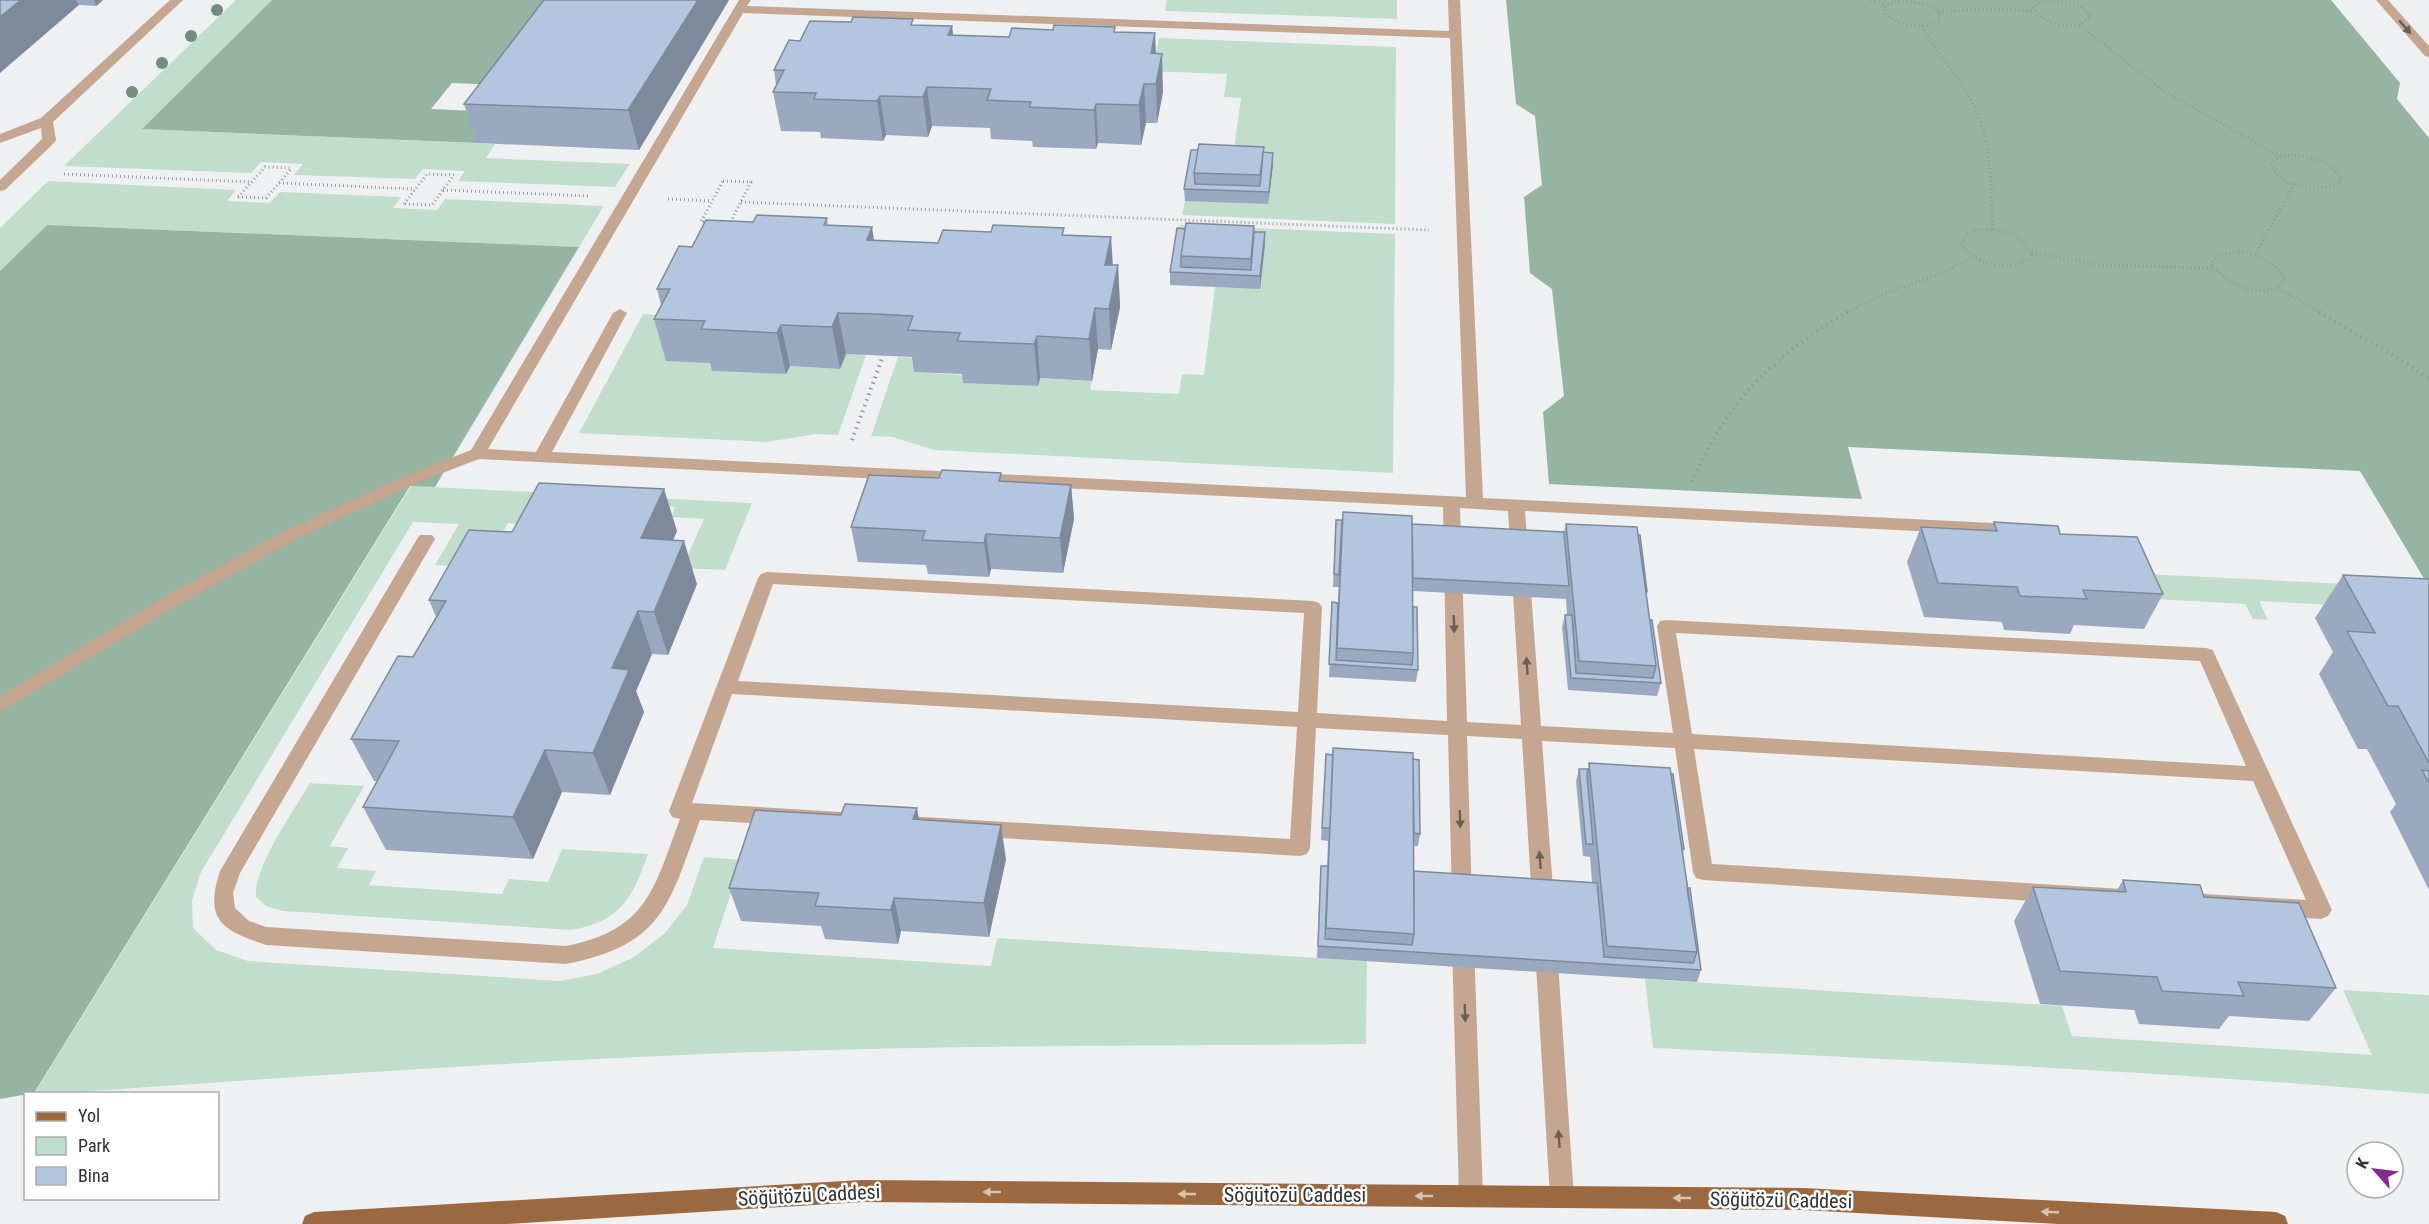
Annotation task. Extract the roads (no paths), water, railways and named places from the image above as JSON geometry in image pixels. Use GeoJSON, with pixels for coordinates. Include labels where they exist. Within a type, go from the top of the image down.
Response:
{"type":"FeatureCollection","features":[{"type":"Feature","properties":{"kind":"main road","name":"Söğütözü Caddesi"},"geometry":{"type":"LineString","coordinates":[[314,1224],[862,1191],[1803,1199],[2276,1224]]}},
{"type":"Feature","properties":{"kind":"lane"},"geometry":{"type":"LineString","coordinates":[[0,139],[46,121],[177,0]]}},
{"type":"Feature","properties":{"kind":"lane"},"geometry":{"type":"LineString","coordinates":[[1454,0],[1475,504]]}},
{"type":"Feature","properties":{"kind":"lane"},"geometry":{"type":"LineString","coordinates":[[2382,0],[2429,53]]}},
{"type":"Feature","properties":{"kind":"lane"},"geometry":{"type":"LineString","coordinates":[[477,454],[742,5],[1455,35]]}},
{"type":"Feature","properties":{"kind":"lane"},"geometry":{"type":"LineString","coordinates":[[0,187],[49,140],[46,121]]}},
{"type":"Feature","properties":{"kind":"lane"},"geometry":{"type":"LineString","coordinates":[[542,457],[620,314]]}},
{"type":"Feature","properties":{"kind":"lane"},"geometry":{"type":"LineString","coordinates":[[0,705],[205,579],[274,542],[412,477],[477,454],[2025,531]]}},
{"type":"Feature","properties":{"kind":"lane"},"geometry":{"type":"LineString","coordinates":[[1451,502],[1471,1196]]}},
{"type":"Feature","properties":{"kind":"lane"},"geometry":{"type":"LineString","coordinates":[[1516,506],[1562,1197]]}},
{"type":"Feature","properties":{"kind":"lane"},"geometry":{"type":"LineString","coordinates":[[426,539],[230,871],[223,893],[225,912],[241,927],[266,936],[566,955],[592,950],[620,938],[643,920],[660,899],[693,811]]}},
{"type":"Feature","properties":{"kind":"lane"},"geometry":{"type":"LineString","coordinates":[[767,578],[1313,607],[1299,848],[679,811],[725,687],[767,578]]}},
{"type":"Feature","properties":{"kind":"lane"},"geometry":{"type":"LineString","coordinates":[[1666,626],[2206,655],[2321,910],[1703,872],[1684,741],[1666,626]]}},
{"type":"Feature","properties":{"kind":"lane"},"geometry":{"type":"LineString","coordinates":[[725,687],[2260,774]]}}]}
